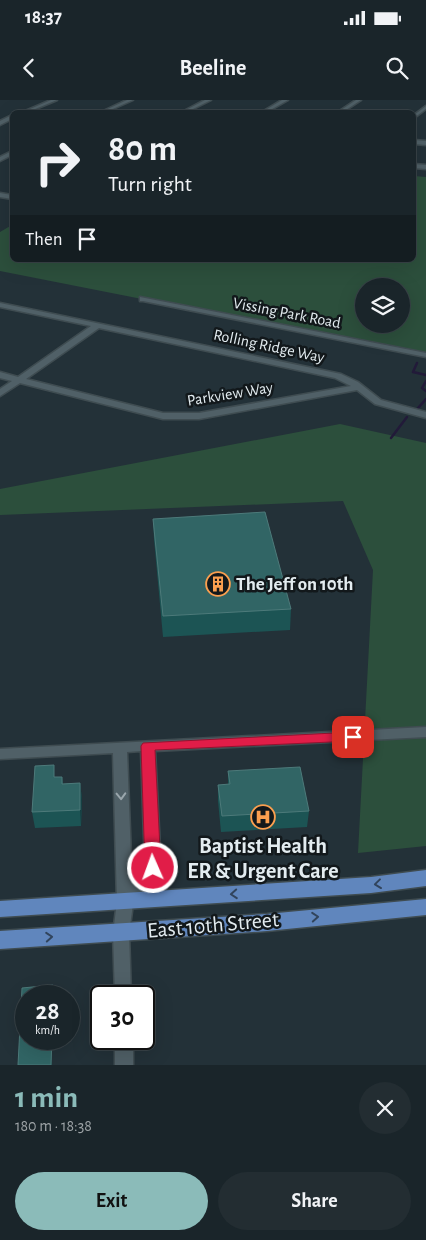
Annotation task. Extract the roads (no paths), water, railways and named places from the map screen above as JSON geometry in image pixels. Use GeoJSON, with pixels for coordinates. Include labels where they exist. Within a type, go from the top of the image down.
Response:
{"type":"FeatureCollection","features":[{"type":"Feature","properties":{"kind":"main road","name":"East 10th Street"},"geometry":{"type":"LineString","coordinates":[[0,909],[371,885],[426,878]]}},
{"type":"Feature","properties":{"kind":"main road","name":"East 10th Street"},"geometry":{"type":"LineString","coordinates":[[0,940],[121,933],[426,907]]}},
{"type":"Feature","properties":{"kind":"street"},"geometry":{"type":"LineString","coordinates":[[29,110],[55,100]]}},
{"type":"Feature","properties":{"kind":"street"},"geometry":{"type":"LineString","coordinates":[[108,110],[130,100]]}},
{"type":"Feature","properties":{"kind":"street"},"geometry":{"type":"LineString","coordinates":[[188,110],[209,100]]}},
{"type":"Feature","properties":{"kind":"street"},"geometry":{"type":"LineString","coordinates":[[268,110],[285,100]]}},
{"type":"Feature","properties":{"kind":"street"},"geometry":{"type":"LineString","coordinates":[[343,110],[359,100]]}},
{"type":"Feature","properties":{"kind":"street"},"geometry":{"type":"LineString","coordinates":[[416,115],[426,107]]}},
{"type":"Feature","properties":{"kind":"street","name":"Vissing Park Road"},"geometry":{"type":"LineString","coordinates":[[143,299],[426,355]]}},
{"type":"Feature","properties":{"kind":"street","name":"Rolling Ridge Way"},"geometry":{"type":"LineString","coordinates":[[0,305],[338,376],[358,387],[378,402],[426,414]]}},
{"type":"Feature","properties":{"kind":"street"},"geometry":{"type":"LineString","coordinates":[[0,393],[98,325]]}},
{"type":"Feature","properties":{"kind":"street","name":"Parkview Way"},"geometry":{"type":"LineString","coordinates":[[0,375],[163,416],[199,416],[358,387]]}},
{"type":"Feature","properties":{"kind":"street"},"geometry":{"type":"LineString","coordinates":[[0,754],[426,732]]}},
{"type":"Feature","properties":{"kind":"street"},"geometry":{"type":"LineString","coordinates":[[125,902],[153,868],[148,746]]}},
{"type":"Feature","properties":{"kind":"street"},"geometry":{"type":"LineString","coordinates":[[120,748],[125,902],[121,933],[123,985]]}},
{"type":"Feature","properties":{"kind":"street"},"geometry":{"type":"LineString","coordinates":[[124,1050],[124,1065]]}},
{"type":"Feature","properties":{"kind":"waterway"},"geometry":{"type":"LineString","coordinates":[[417,363],[413,372],[426,375]]}},
{"type":"Feature","properties":{"kind":"waterway"},"geometry":{"type":"LineString","coordinates":[[426,381],[422,388],[426,391]]}},
{"type":"Feature","properties":{"kind":"waterway"},"geometry":{"type":"LineString","coordinates":[[418,408],[426,399]]}},
{"type":"Feature","properties":{"kind":"waterway"},"geometry":{"type":"LineString","coordinates":[[391,438],[407,417]]}},
{"type":"Feature","properties":{"kind":"place","name":"The Jeff on 10th"},"geometry":{"type":"Point","coordinates":[218,584]}},
{"type":"Feature","properties":{"kind":"place","name":"Baptist Health ER & Urgent Care"},"geometry":{"type":"Point","coordinates":[263,817]}}]}
